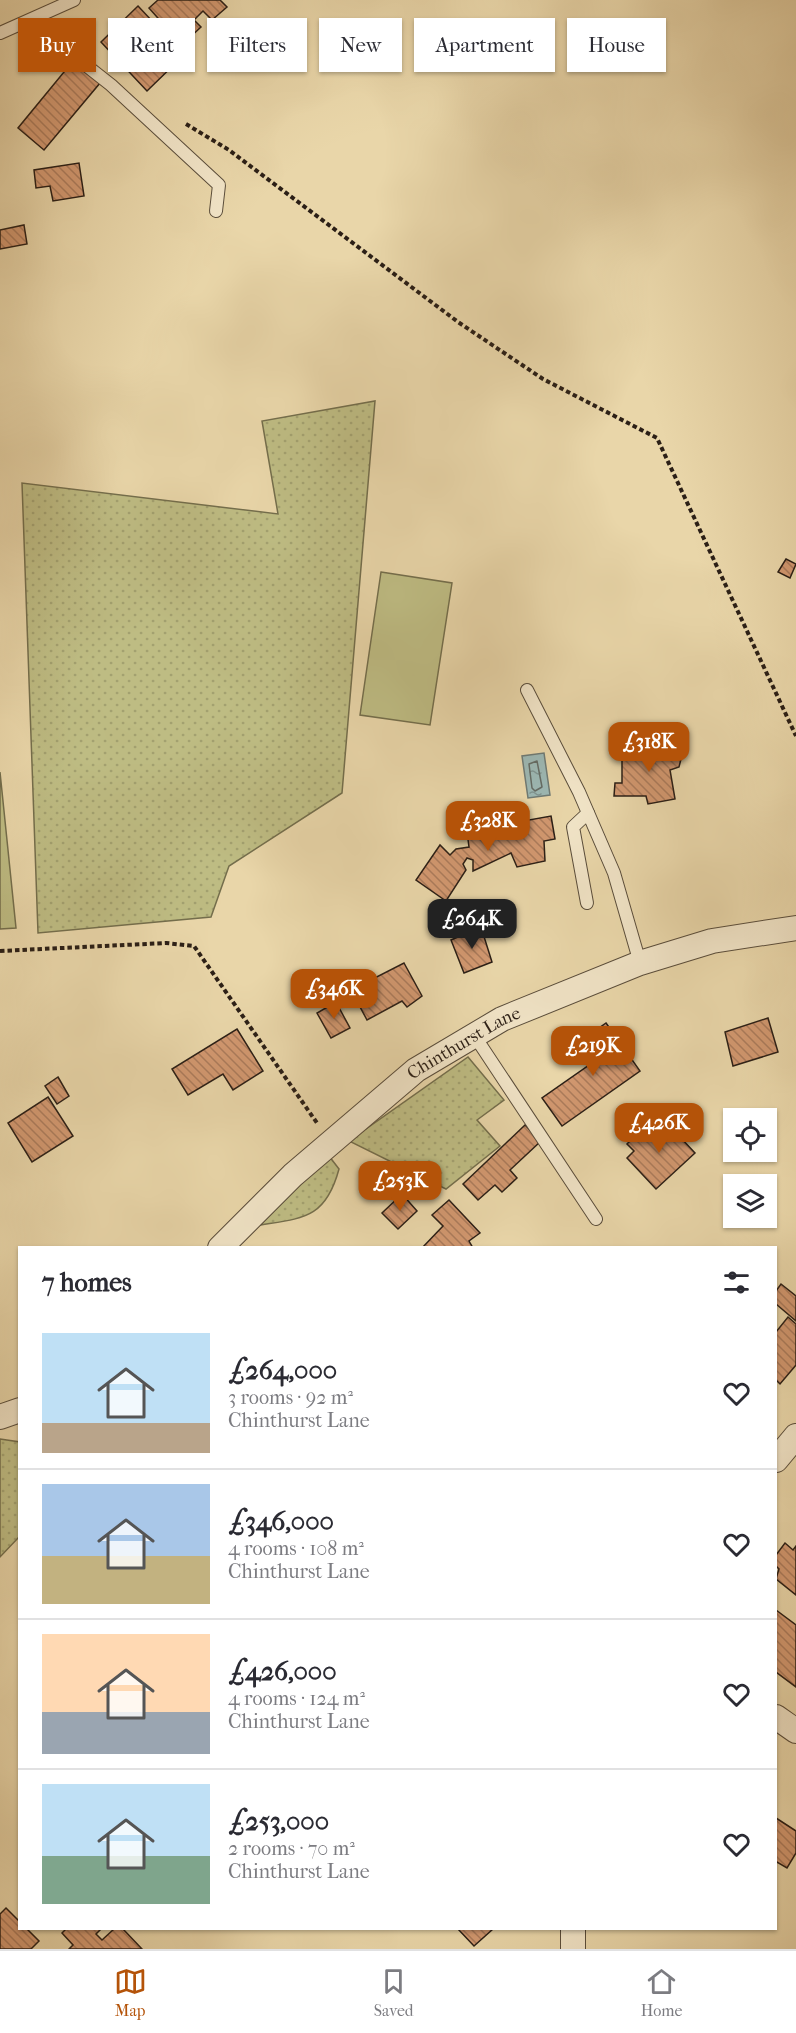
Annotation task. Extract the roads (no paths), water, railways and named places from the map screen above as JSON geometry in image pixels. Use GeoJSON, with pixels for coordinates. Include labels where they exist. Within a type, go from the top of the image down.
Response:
{"type":"FeatureCollection","features":[{"type":"Feature","properties":{"kind":"street","name":"Chinthurst Lane"},"geometry":{"type":"LineString","coordinates":[[222,1246],[293,1175],[416,1070],[502,1019],[640,963],[712,941],[796,928]]}},
{"type":"Feature","properties":{"kind":"street"},"geometry":{"type":"LineString","coordinates":[[0,1417],[18,1411]]}},
{"type":"Feature","properties":{"kind":"street"},"geometry":{"type":"LineString","coordinates":[[777,1459],[796,1436]]}},
{"type":"Feature","properties":{"kind":"street"},"geometry":{"type":"LineString","coordinates":[[777,1718],[796,1731]]}},
{"type":"Feature","properties":{"kind":"street"},"geometry":{"type":"LineString","coordinates":[[573,1930],[573,1949]]}},
{"type":"Feature","properties":{"kind":"lane"},"geometry":{"type":"LineString","coordinates":[[39,18],[74,0]]}},
{"type":"Feature","properties":{"kind":"lane"},"geometry":{"type":"LineString","coordinates":[[0,33],[18,27]]}},
{"type":"Feature","properties":{"kind":"lane"},"geometry":{"type":"LineString","coordinates":[[94,72],[219,185],[216,211]]}},
{"type":"Feature","properties":{"kind":"lane"},"geometry":{"type":"LineString","coordinates":[[527,690],[588,813],[614,873],[640,963]]}},
{"type":"Feature","properties":{"kind":"lane"},"geometry":{"type":"LineString","coordinates":[[587,903],[573,827],[588,813]]}},
{"type":"Feature","properties":{"kind":"lane"},"geometry":{"type":"LineString","coordinates":[[474,1035],[596,1219]]}},
{"type":"Feature","properties":{"kind":"water"},"geometry":{"type":"Polygon","coordinates":[[[544,753],[550,795],[528,798],[522,756],[544,753]]]}}]}
